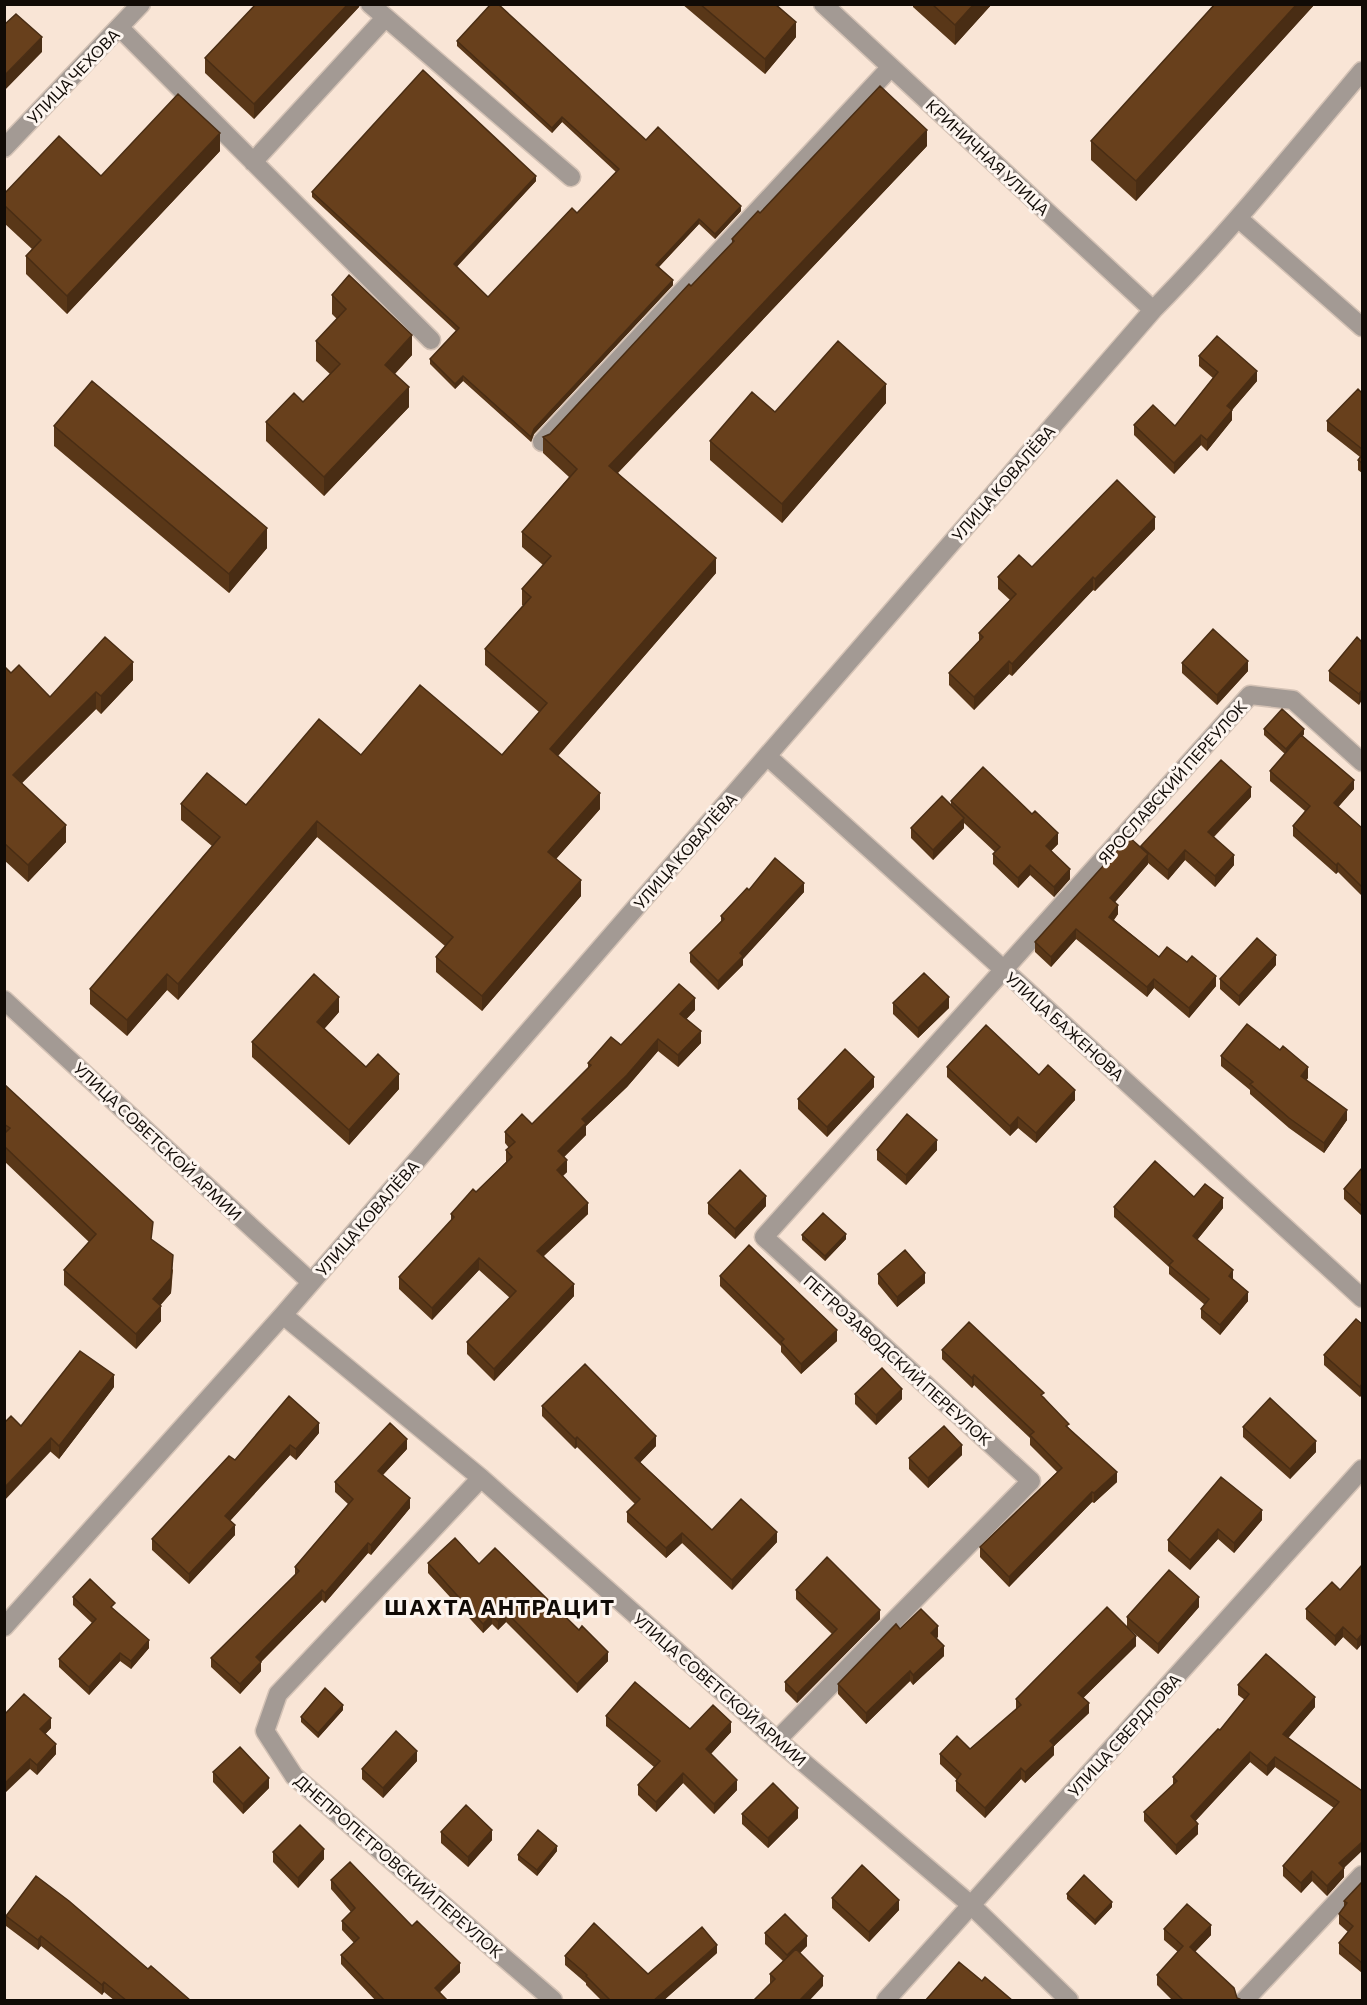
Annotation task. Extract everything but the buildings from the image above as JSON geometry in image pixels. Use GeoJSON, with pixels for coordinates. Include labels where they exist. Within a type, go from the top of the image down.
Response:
{"type":"FeatureCollection","features":[{"type":"Feature","properties":{"kind":"street","name":"УЛИЦА ЧЕХОВА"},"geometry":{"type":"LineString","coordinates":[[4,148],[141,4]]}},
{"type":"Feature","properties":{"kind":"street"},"geometry":{"type":"LineString","coordinates":[[370,4],[571,177]]}},
{"type":"Feature","properties":{"kind":"street","name":"КРИНИЧНАЯ УЛИЦА"},"geometry":{"type":"LineString","coordinates":[[823,4],[1153,310]]}},
{"type":"Feature","properties":{"kind":"street"},"geometry":{"type":"LineString","coordinates":[[254,162],[385,18]]}},
{"type":"Feature","properties":{"kind":"street"},"geometry":{"type":"LineString","coordinates":[[119,27],[431,340]]}},
{"type":"Feature","properties":{"kind":"street"},"geometry":{"type":"LineString","coordinates":[[542,442],[891,67]]}},
{"type":"Feature","properties":{"kind":"street","name":"УЛИЦА КОВАЛЁВА"},"geometry":{"type":"LineString","coordinates":[[4,1628],[283,1315],[1153,310],[1238,218],[1362,72]]}},
{"type":"Feature","properties":{"kind":"street"},"geometry":{"type":"LineString","coordinates":[[1238,218],[1362,327]]}},
{"type":"Feature","properties":{"kind":"street","name":"ЯРОСЛАВСКИЙ ПЕРЕУЛОК"},"geometry":{"type":"LineString","coordinates":[[1003,969],[1251,696],[1293,699],[1362,762]]}},
{"type":"Feature","properties":{"kind":"street","name":"УЛИЦА БАЖЕНОВА"},"geometry":{"type":"LineString","coordinates":[[766,756],[1003,969],[1362,1298]]}},
{"type":"Feature","properties":{"kind":"street","name":"ПЕТРОЗАВОДСКИЙ ПЕРЕУЛОК"},"geometry":{"type":"LineString","coordinates":[[777,1740],[1031,1481],[764,1237],[1003,969]]}},
{"type":"Feature","properties":{"kind":"street","name":"УЛИЦА СОВЕТСКОЙ АРМИИ"},"geometry":{"type":"LineString","coordinates":[[4,1000],[311,1282]]}},
{"type":"Feature","properties":{"kind":"street","name":"УЛИЦА СОВЕТСКОЙ АРМИИ"},"geometry":{"type":"LineString","coordinates":[[283,1315],[481,1478],[777,1740],[971,1905],[1069,2001]]}},
{"type":"Feature","properties":{"kind":"street","name":"УЛИЦА СВЕРДЛОВА"},"geometry":{"type":"LineString","coordinates":[[886,2001],[1362,1469]]}},
{"type":"Feature","properties":{"kind":"street","name":"ДНЕПРОПЕТРОВСКИЙ ПЕРЕУЛОК"},"geometry":{"type":"LineString","coordinates":[[481,1478],[278,1694],[265,1731],[294,1776],[553,2001]]}},
{"type":"Feature","properties":{"kind":"street"},"geometry":{"type":"LineString","coordinates":[[1245,2001],[1362,1875]]}},
{"type":"Feature","properties":{"kind":"district","name":"ШАХТА АНТРАЦИТ"},"geometry":{"type":"Point","coordinates":[500,1606]}}]}
